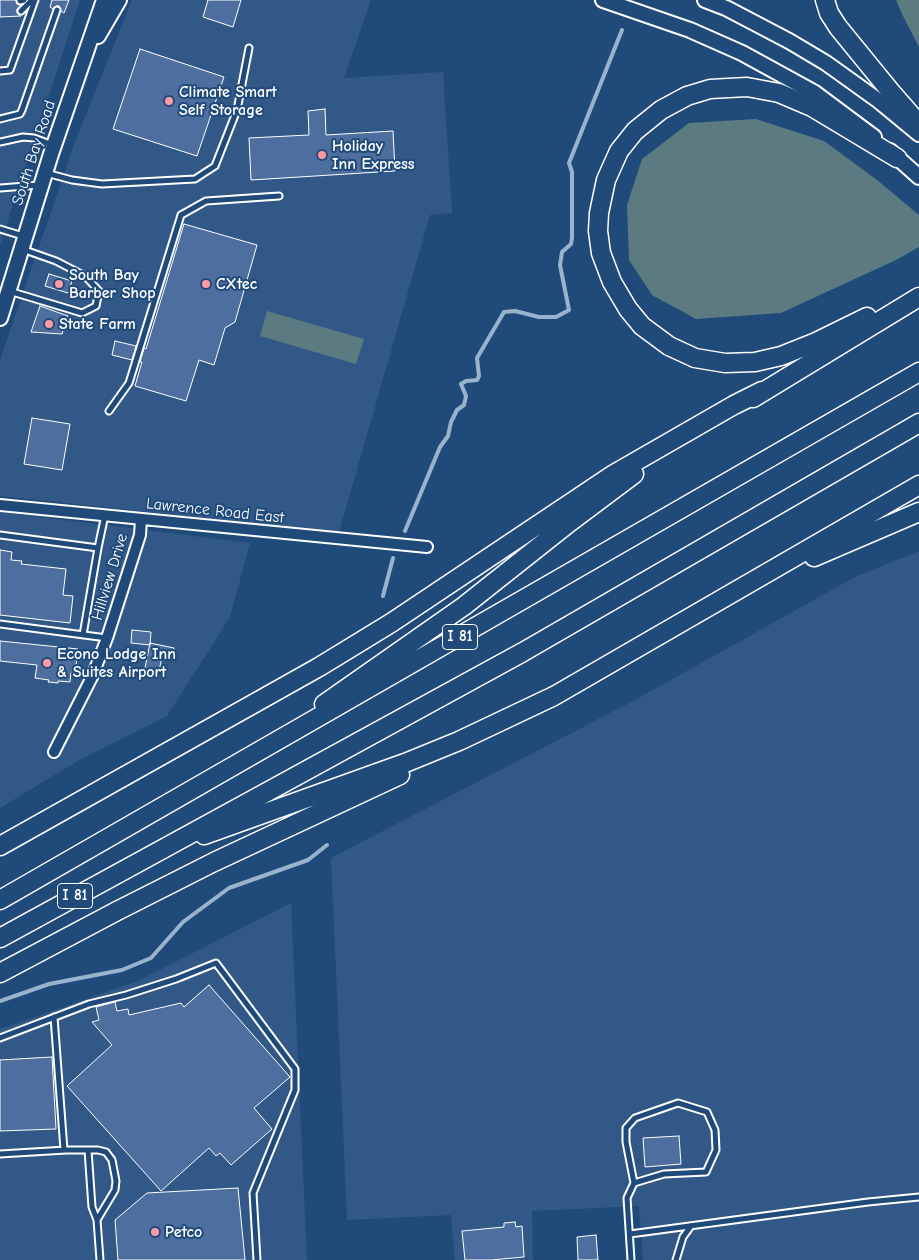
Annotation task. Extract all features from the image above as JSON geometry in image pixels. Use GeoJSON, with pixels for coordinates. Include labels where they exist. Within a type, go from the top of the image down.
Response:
{"type":"FeatureCollection","features":[{"type":"Feature","properties":{"kind":"highway"},"geometry":{"type":"LineString","coordinates":[[825,0],[829,13],[838,27],[919,124]]}},
{"type":"Feature","properties":{"kind":"highway"},"geometry":{"type":"LineString","coordinates":[[897,158],[812,107],[779,93],[747,87],[710,89],[687,96],[661,110],[635,131],[619,151],[606,180],[599,213],[598,231],[602,253],[612,282],[628,309],[642,326],[669,346],[695,358],[724,363],[755,362],[781,356],[816,342],[919,292]]}},
{"type":"Feature","properties":{"kind":"highway"},"geometry":{"type":"LineString","coordinates":[[0,846],[319,667],[391,623],[614,474],[762,391],[919,297]]}},
{"type":"Feature","properties":{"kind":"highway","name":"I 81"},"geometry":{"type":"LineString","coordinates":[[0,900],[919,372]]}},
{"type":"Feature","properties":{"kind":"highway"},"geometry":{"type":"LineString","coordinates":[[232,768],[464,606],[640,469],[734,411],[762,391]]}},
{"type":"Feature","properties":{"kind":"highway","name":"I 81"},"geometry":{"type":"LineString","coordinates":[[0,938],[523,652],[919,423]]}},
{"type":"Feature","properties":{"kind":"highway"},"geometry":{"type":"LineString","coordinates":[[150,855],[404,763],[458,741],[554,696],[919,485]]}},
{"type":"Feature","properties":{"kind":"highway"},"geometry":{"type":"LineString","coordinates":[[733,593],[919,512]]}},
{"type":"Feature","properties":{"kind":"highway"},"geometry":{"type":"LineString","coordinates":[[0,974],[117,911],[214,862],[405,773],[458,741]]}},
{"type":"Feature","properties":{"kind":"main road","name":"South Bay Road"},"geometry":{"type":"LineString","coordinates":[[0,318],[54,145],[104,0]]}},
{"type":"Feature","properties":{"kind":"main road"},"geometry":{"type":"LineString","coordinates":[[81,67],[118,0]]}},
{"type":"Feature","properties":{"kind":"main road"},"geometry":{"type":"LineString","coordinates":[[603,0],[690,30],[742,52],[815,93],[858,124],[919,177]]}},
{"type":"Feature","properties":{"kind":"main road"},"geometry":{"type":"LineString","coordinates":[[705,0],[741,16],[826,63],[880,101],[919,134]]}},
{"type":"Feature","properties":{"kind":"street","name":"Lawrence Road East"},"geometry":{"type":"LineString","coordinates":[[0,505],[427,547]]}},
{"type":"Feature","properties":{"kind":"street","name":"Hillview Drive"},"geometry":{"type":"LineString","coordinates":[[54,752],[92,677],[107,638],[140,535],[141,519]]}},
{"type":"Feature","properties":{"kind":"lane"},"geometry":{"type":"LineString","coordinates":[[21,11],[34,0]]}},
{"type":"Feature","properties":{"kind":"lane"},"geometry":{"type":"LineString","coordinates":[[0,71],[10,70],[34,0]]}},
{"type":"Feature","properties":{"kind":"lane"},"geometry":{"type":"LineString","coordinates":[[0,119],[20,114],[58,10]]}},
{"type":"Feature","properties":{"kind":"lane"},"geometry":{"type":"LineString","coordinates":[[0,188],[44,178],[102,184],[195,179],[215,166],[237,110],[249,48]]}},
{"type":"Feature","properties":{"kind":"lane"},"geometry":{"type":"LineString","coordinates":[[0,142],[23,137],[34,138],[54,145]]}},
{"type":"Feature","properties":{"kind":"lane"},"geometry":{"type":"LineString","coordinates":[[109,411],[129,383],[181,215],[206,201],[279,196]]}},
{"type":"Feature","properties":{"kind":"lane"},"geometry":{"type":"LineString","coordinates":[[0,228],[85,276],[98,292],[96,306],[82,313],[9,290]]}},
{"type":"Feature","properties":{"kind":"lane"},"geometry":{"type":"LineString","coordinates":[[83,635],[105,515]]}},
{"type":"Feature","properties":{"kind":"lane"},"geometry":{"type":"LineString","coordinates":[[0,535],[98,548]]}},
{"type":"Feature","properties":{"kind":"lane"},"geometry":{"type":"LineString","coordinates":[[0,624],[107,638]]}},
{"type":"Feature","properties":{"kind":"lane"},"geometry":{"type":"LineString","coordinates":[[0,1038],[89,1004],[126,995],[176,979],[216,963],[295,1068],[295,1090],[253,1193],[257,1260]]}},
{"type":"Feature","properties":{"kind":"lane"},"geometry":{"type":"LineString","coordinates":[[54,1018],[64,1150]]}},
{"type":"Feature","properties":{"kind":"lane"},"geometry":{"type":"LineString","coordinates":[[631,1260],[627,1198],[634,1183],[626,1142],[626,1128],[635,1118],[678,1103],[707,1112],[715,1130],[716,1150],[706,1172],[664,1174],[634,1183]]}},
{"type":"Feature","properties":{"kind":"lane"},"geometry":{"type":"LineString","coordinates":[[0,1154],[64,1150],[106,1152],[112,1160],[115,1170],[115,1190],[97,1220]]}},
{"type":"Feature","properties":{"kind":"lane"},"geometry":{"type":"LineString","coordinates":[[88,1150],[92,1207],[97,1220],[100,1260]]}},
{"type":"Feature","properties":{"kind":"lane"},"geometry":{"type":"LineString","coordinates":[[630,1234],[868,1202],[919,1197]]}},
{"type":"Feature","properties":{"kind":"lane"},"geometry":{"type":"LineString","coordinates":[[676,1260],[683,1236],[692,1225]]}},
{"type":"Feature","properties":{"kind":"shaded area"},"geometry":{"type":"Polygon","coordinates":[[[0,0],[80,0],[0,245],[0,0]]]}},
{"type":"Feature","properties":{"kind":"shaded area"},"geometry":{"type":"Polygon","coordinates":[[[132,0],[371,0],[344,78],[443,72],[452,213],[430,215],[339,532],[0,496],[0,360],[76,139],[132,0]]]}},
{"type":"Feature","properties":{"kind":"shaded area"},"geometry":{"type":"Polygon","coordinates":[[[0,512],[250,543],[230,617],[167,716],[81,759],[0,808],[0,512]]]}},
{"type":"Feature","properties":{"kind":"shaded area"},"geometry":{"type":"Polygon","coordinates":[[[919,551],[919,1260],[643,1260],[639,1206],[532,1211],[533,1260],[455,1260],[451,1215],[347,1220],[331,858],[633,701],[857,576],[919,551]]]}},
{"type":"Feature","properties":{"kind":"shaded area"},"geometry":{"type":"Polygon","coordinates":[[[291,903],[307,1260],[0,1260],[0,1029],[138,981],[291,903]]]}},
{"type":"Feature","properties":{"kind":"green space"},"geometry":{"type":"Polygon","coordinates":[[[896,0],[919,0],[919,47],[902,14],[896,0]]]}},
{"type":"Feature","properties":{"kind":"green space"},"geometry":{"type":"Polygon","coordinates":[[[756,119],[824,141],[877,180],[919,215],[919,247],[896,260],[781,313],[696,319],[652,295],[629,260],[627,205],[642,159],[689,123],[756,119]]]}},
{"type":"Feature","properties":{"kind":"green space"},"geometry":{"type":"Polygon","coordinates":[[[267,311],[364,339],[356,364],[260,336],[267,311]]]}},
{"type":"Feature","properties":{"kind":"building"},"geometry":{"type":"Polygon","coordinates":[[[0,0],[16,0],[17,4],[21,5],[17,9],[17,13],[21,16],[0,17],[0,0]]]}},
{"type":"Feature","properties":{"kind":"building"},"geometry":{"type":"Polygon","coordinates":[[[52,0],[69,0],[64,13],[59,6],[53,9],[50,7],[52,0]]]}},
{"type":"Feature","properties":{"kind":"building"},"geometry":{"type":"Polygon","coordinates":[[[208,0],[241,0],[233,27],[203,17],[208,0]]]}},
{"type":"Feature","properties":{"kind":"building","name":"Climate Smart Self Storage"},"geometry":{"type":"Polygon","coordinates":[[[140,49],[224,77],[197,156],[113,129],[140,49]]]}},
{"type":"Feature","properties":{"kind":"building","name":"Holiday Inn Express"},"geometry":{"type":"Polygon","coordinates":[[[325,109],[326,135],[393,131],[395,171],[251,180],[249,138],[309,135],[308,111],[325,109]]]}},
{"type":"Feature","properties":{"kind":"building","name":"CXtec"},"geometry":{"type":"Polygon","coordinates":[[[184,224],[257,245],[235,322],[225,328],[214,365],[199,360],[186,401],[135,386],[144,348],[146,349],[184,224]]]}},
{"type":"Feature","properties":{"kind":"building","name":"South Bay Barber Shop"},"geometry":{"type":"Polygon","coordinates":[[[49,274],[72,281],[68,293],[45,286],[49,274]]]}},
{"type":"Feature","properties":{"kind":"building","name":"State Farm"},"geometry":{"type":"Polygon","coordinates":[[[40,306],[68,316],[62,334],[31,332],[40,306]]]}},
{"type":"Feature","properties":{"kind":"building"},"geometry":{"type":"Polygon","coordinates":[[[115,341],[136,346],[132,360],[112,355],[115,341]]]}},
{"type":"Feature","properties":{"kind":"building"},"geometry":{"type":"Polygon","coordinates":[[[32,418],[70,424],[62,470],[24,464],[32,418]]]}},
{"type":"Feature","properties":{"kind":"building"},"geometry":{"type":"Polygon","coordinates":[[[0,550],[12,552],[11,560],[22,561],[21,564],[66,569],[63,595],[73,596],[70,623],[0,615],[0,550]]]}},
{"type":"Feature","properties":{"kind":"building"},"geometry":{"type":"Polygon","coordinates":[[[132,630],[151,632],[150,645],[131,643],[132,630]]]}},
{"type":"Feature","properties":{"kind":"building","name":"Econo Lodge Inn & Suites Airport"},"geometry":{"type":"Polygon","coordinates":[[[0,641],[78,649],[75,674],[71,673],[70,682],[48,682],[49,680],[35,678],[37,665],[0,661],[0,641]]]}},
{"type":"Feature","properties":{"kind":"building"},"geometry":{"type":"Polygon","coordinates":[[[150,643],[174,648],[172,659],[162,657],[158,676],[144,673],[150,643]]]}},
{"type":"Feature","properties":{"kind":"building"},"geometry":{"type":"Polygon","coordinates":[[[209,985],[290,1077],[254,1108],[272,1129],[231,1165],[220,1153],[216,1156],[209,1148],[161,1191],[67,1086],[112,1045],[92,1022],[99,1020],[96,1007],[115,1002],[117,1011],[128,1009],[129,1015],[181,1003],[184,1007],[209,985]]]}},
{"type":"Feature","properties":{"kind":"building"},"geometry":{"type":"Polygon","coordinates":[[[52,1057],[56,1129],[0,1131],[0,1060],[52,1057]]]}},
{"type":"Feature","properties":{"kind":"building"},"geometry":{"type":"Polygon","coordinates":[[[679,1136],[681,1164],[645,1167],[643,1138],[679,1136]]]}},
{"type":"Feature","properties":{"kind":"building"},"geometry":{"type":"Polygon","coordinates":[[[238,1188],[245,1260],[118,1260],[115,1220],[147,1193],[238,1188]]]}},
{"type":"Feature","properties":{"kind":"building"},"geometry":{"type":"Polygon","coordinates":[[[515,1222],[516,1227],[522,1226],[524,1257],[465,1260],[462,1231],[504,1227],[504,1223],[515,1222]]]}},
{"type":"Feature","properties":{"kind":"building"},"geometry":{"type":"Polygon","coordinates":[[[596,1235],[598,1260],[578,1260],[577,1237],[596,1235]]]}},
{"type":"Feature","properties":{"kind":"waterway"},"geometry":{"type":"LineString","coordinates":[[405,531],[440,447],[448,436],[451,422],[457,410],[464,405],[466,396],[461,384],[466,381],[477,380],[479,376],[477,358],[504,312],[515,311],[539,317],[556,317],[569,310],[560,265],[562,252],[571,244],[572,238],[572,172],[569,163],[622,30]]}},
{"type":"Feature","properties":{"kind":"waterway"},"geometry":{"type":"LineString","coordinates":[[383,596],[393,558]]}},
{"type":"Feature","properties":{"kind":"waterway"},"geometry":{"type":"LineString","coordinates":[[0,1001],[49,984],[122,970],[151,958],[183,922],[229,888],[308,860],[327,845]]}},
{"type":"Feature","properties":{"kind":"place","name":"Climate Smart Self Storage"},"geometry":{"type":"Point","coordinates":[169,101]}},
{"type":"Feature","properties":{"kind":"place","name":"Holiday Inn Express"},"geometry":{"type":"Point","coordinates":[322,155]}},
{"type":"Feature","properties":{"kind":"place","name":"South Bay Barber Shop"},"geometry":{"type":"Point","coordinates":[59,284]}},
{"type":"Feature","properties":{"kind":"place","name":"CXtec"},"geometry":{"type":"Point","coordinates":[206,284]}},
{"type":"Feature","properties":{"kind":"place","name":"State Farm"},"geometry":{"type":"Point","coordinates":[49,324]}},
{"type":"Feature","properties":{"kind":"place","name":"Econo Lodge Inn & Suites Airport"},"geometry":{"type":"Point","coordinates":[47,663]}},
{"type":"Feature","properties":{"kind":"place","name":"Petco"},"geometry":{"type":"Point","coordinates":[155,1232]}}]}
